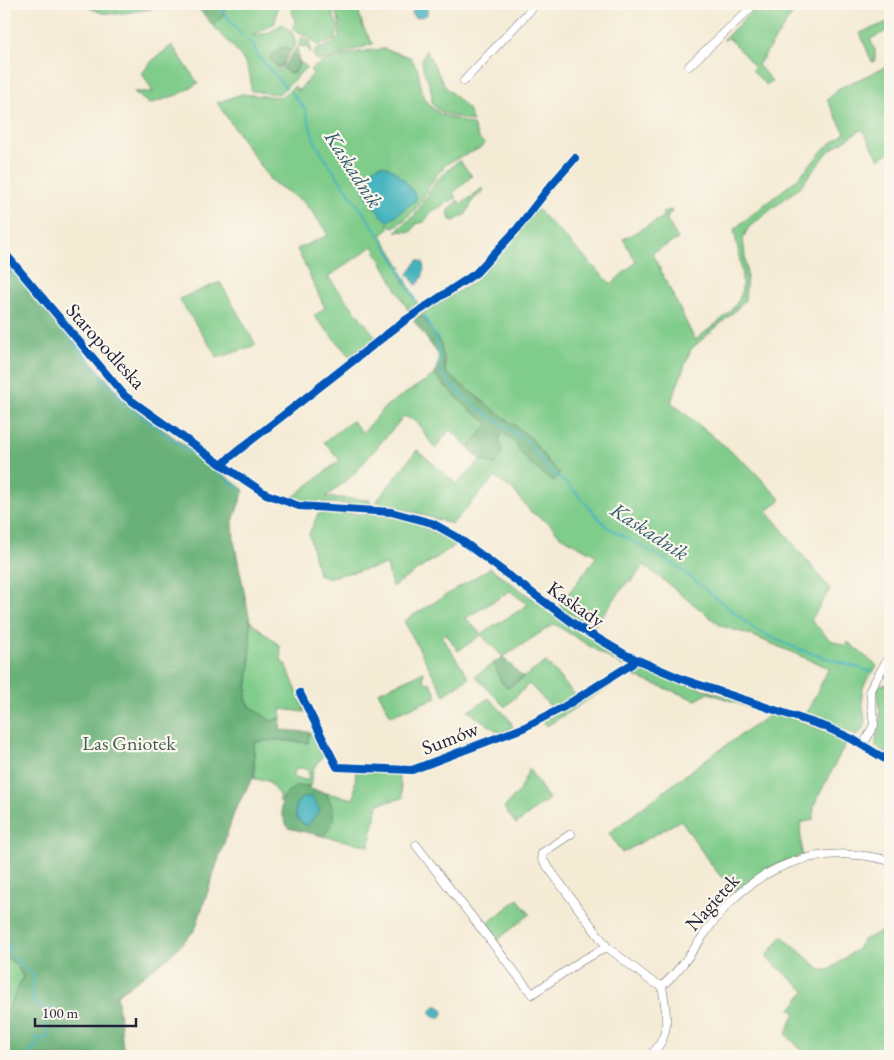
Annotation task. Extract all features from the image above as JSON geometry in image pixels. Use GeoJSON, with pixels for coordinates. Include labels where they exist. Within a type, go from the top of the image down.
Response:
{"type":"FeatureCollection","features":[{"type":"Feature","properties":{"kind":"street"},"geometry":{"type":"LineString","coordinates":[[464,81],[536,4]]}},
{"type":"Feature","properties":{"kind":"street"},"geometry":{"type":"LineString","coordinates":[[689,66],[755,4]]}},
{"type":"Feature","properties":{"kind":"street"},"geometry":{"type":"LineString","coordinates":[[222,465],[237,451],[411,316],[476,273],[518,228],[575,158]]}},
{"type":"Feature","properties":{"kind":"street","name":"Staropodleska"},"geometry":{"type":"LineString","coordinates":[[4,252],[125,396],[246,482]]}},
{"type":"Feature","properties":{"kind":"street","name":"Kaskady"},"geometry":{"type":"LineString","coordinates":[[246,482],[266,494],[299,506],[391,512],[420,519],[444,528],[577,626],[635,660],[682,679],[803,718],[863,745],[890,762]]}},
{"type":"Feature","properties":{"kind":"street"},"geometry":{"type":"LineString","coordinates":[[863,745],[874,725],[870,690],[890,655]]}},
{"type":"Feature","properties":{"kind":"street","name":"Sumów"},"geometry":{"type":"LineString","coordinates":[[300,693],[337,767],[412,770],[523,728],[562,708],[632,664],[635,660]]}},
{"type":"Feature","properties":{"kind":"street"},"geometry":{"type":"LineString","coordinates":[[571,834],[542,853],[542,859],[607,947],[651,981],[662,986],[666,1022],[665,1037],[660,1047],[649,1056]]}},
{"type":"Feature","properties":{"kind":"street"},"geometry":{"type":"LineString","coordinates":[[416,845],[532,994],[581,961],[607,947]]}},
{"type":"Feature","properties":{"kind":"street","name":"Nagietek"},"geometry":{"type":"LineString","coordinates":[[662,986],[735,896],[752,882],[770,872],[812,856],[836,853],[871,856],[890,862]]}},
{"type":"Feature","properties":{"kind":"green space"},"geometry":{"type":"Polygon","coordinates":[[[81,4],[152,5],[151,9],[117,14],[102,13],[81,4]]]}},
{"type":"Feature","properties":{"kind":"green space"},"geometry":{"type":"Polygon","coordinates":[[[195,4],[227,4],[222,17],[213,26],[195,4]]]}},
{"type":"Feature","properties":{"kind":"green space"},"geometry":{"type":"Polygon","coordinates":[[[227,4],[278,4],[275,23],[252,36],[270,32],[282,24],[292,32],[296,44],[291,51],[288,48],[279,48],[271,56],[271,61],[276,66],[282,66],[278,70],[279,72],[283,67],[287,73],[293,73],[298,67],[298,59],[293,53],[297,47],[299,61],[307,67],[279,94],[251,91],[249,71],[245,63],[213,26],[226,9],[227,4]]]}},
{"type":"Feature","properties":{"kind":"green space"},"geometry":{"type":"Polygon","coordinates":[[[290,4],[329,4],[338,26],[336,39],[329,43],[317,45],[308,37],[293,30],[295,21],[290,4]]]}},
{"type":"Feature","properties":{"kind":"green space"},"geometry":{"type":"Polygon","coordinates":[[[343,4],[357,5],[363,27],[373,44],[321,61],[317,60],[313,55],[317,49],[331,45],[339,38],[340,24],[335,11],[343,4]]]}},
{"type":"Feature","properties":{"kind":"green space"},"geometry":{"type":"Polygon","coordinates":[[[759,4],[807,4],[795,10],[758,65],[772,81],[766,85],[752,70],[755,67],[729,38],[723,40],[759,4]]]}},
{"type":"Feature","properties":{"kind":"green space"},"geometry":{"type":"Polygon","coordinates":[[[890,21],[890,37],[887,31],[870,39],[875,50],[875,61],[872,62],[860,33],[890,21]]]}},
{"type":"Feature","properties":{"kind":"green space"},"geometry":{"type":"Polygon","coordinates":[[[302,37],[309,41],[311,54],[307,47],[298,46],[302,37]]]}},
{"type":"Feature","properties":{"kind":"green space"},"geometry":{"type":"Polygon","coordinates":[[[172,45],[198,83],[180,94],[149,104],[134,92],[153,92],[142,73],[152,61],[172,45]]]}},
{"type":"Feature","properties":{"kind":"green space"},"geometry":{"type":"Polygon","coordinates":[[[285,47],[291,51],[282,66],[276,66],[271,61],[271,56],[279,48],[285,47]]]}},
{"type":"Feature","properties":{"kind":"green space"},"geometry":{"type":"Polygon","coordinates":[[[384,49],[410,57],[418,69],[422,93],[431,107],[441,114],[473,125],[478,137],[485,144],[447,164],[433,180],[413,212],[395,226],[392,227],[387,223],[389,229],[381,235],[402,268],[399,271],[417,304],[408,310],[373,246],[328,277],[376,337],[350,357],[314,316],[325,308],[297,249],[328,235],[314,214],[302,201],[271,181],[217,103],[241,94],[280,97],[295,86],[298,91],[313,74],[310,70],[317,65],[335,58],[384,49]]]}},
{"type":"Feature","properties":{"kind":"green space"},"geometry":{"type":"Polygon","coordinates":[[[426,50],[445,86],[468,109],[473,122],[444,113],[434,106],[430,85],[422,66],[426,50]]]}},
{"type":"Feature","properties":{"kind":"green space"},"geometry":{"type":"Polygon","coordinates":[[[293,53],[299,65],[295,72],[289,73],[283,67],[293,53]]]}},
{"type":"Feature","properties":{"kind":"green space"},"geometry":{"type":"Polygon","coordinates":[[[890,65],[890,152],[879,159],[862,129],[829,151],[800,187],[749,227],[743,238],[747,276],[745,300],[733,313],[691,349],[671,402],[749,466],[781,500],[767,511],[830,589],[811,620],[829,639],[845,646],[848,642],[877,666],[867,679],[864,687],[862,700],[865,722],[864,727],[856,736],[830,723],[831,721],[826,719],[825,721],[806,714],[829,668],[751,635],[721,626],[644,565],[631,582],[628,581],[592,629],[559,606],[597,556],[560,536],[550,524],[531,512],[514,491],[495,477],[452,524],[403,509],[380,505],[381,502],[376,502],[417,450],[457,484],[480,460],[494,464],[503,451],[499,441],[502,433],[514,439],[522,454],[559,473],[531,438],[445,373],[445,360],[424,317],[417,317],[474,282],[537,209],[611,284],[636,262],[623,239],[662,218],[663,212],[671,210],[672,212],[668,215],[667,220],[678,239],[652,253],[695,340],[729,312],[741,294],[741,266],[734,229],[797,179],[825,148],[845,133],[827,100],[837,89],[890,65]]]}},
{"type":"Feature","properties":{"kind":"green space"},"geometry":{"type":"Polygon","coordinates":[[[459,160],[472,176],[453,193],[456,198],[431,212],[424,222],[416,224],[411,232],[396,231],[415,215],[436,181],[459,160]]]}},
{"type":"Feature","properties":{"kind":"green space"},"geometry":{"type":"Polygon","coordinates":[[[482,188],[484,190],[473,200],[466,214],[454,221],[450,220],[448,211],[457,200],[462,204],[482,188]]]}},
{"type":"Feature","properties":{"kind":"green space","name":"Las Gniotek"},"geometry":{"type":"Polygon","coordinates":[[[4,256],[124,400],[244,490],[233,521],[234,541],[250,621],[250,663],[246,699],[250,706],[271,721],[281,718],[280,730],[309,732],[308,743],[278,740],[254,742],[254,779],[252,779],[235,810],[195,930],[171,955],[117,995],[124,1056],[4,1056],[7,1037],[4,1017],[23,977],[18,967],[4,954],[4,256]]]}},
{"type":"Feature","properties":{"kind":"green space"},"geometry":{"type":"Polygon","coordinates":[[[220,282],[256,345],[218,358],[179,299],[220,282]]]}},
{"type":"Feature","properties":{"kind":"green space"},"geometry":{"type":"Polygon","coordinates":[[[417,317],[423,317],[441,344],[446,373],[531,438],[546,459],[560,473],[554,481],[530,463],[513,440],[502,433],[499,441],[501,454],[494,464],[480,460],[469,448],[489,423],[470,410],[434,375],[439,361],[438,354],[414,321],[417,317]]]}},
{"type":"Feature","properties":{"kind":"green space"},"geometry":{"type":"Polygon","coordinates":[[[434,375],[470,410],[489,423],[469,448],[450,429],[435,449],[417,422],[404,416],[353,475],[326,497],[370,500],[370,505],[309,502],[292,498],[340,460],[324,442],[352,421],[363,433],[386,406],[434,375]]]}},
{"type":"Feature","properties":{"kind":"green space"},"geometry":{"type":"Polygon","coordinates":[[[329,512],[386,515],[423,523],[424,527],[457,544],[392,587],[387,565],[325,578],[318,574],[309,534],[318,514],[329,512]]]}},
{"type":"Feature","properties":{"kind":"green space"},"geometry":{"type":"Polygon","coordinates":[[[490,568],[580,633],[621,656],[627,663],[622,666],[554,624],[503,657],[481,635],[458,651],[446,633],[442,637],[469,678],[444,695],[404,621],[490,568]],[[510,591],[466,618],[481,634],[528,605],[510,591]]]}},
{"type":"Feature","properties":{"kind":"green space"},"geometry":{"type":"Polygon","coordinates":[[[250,621],[280,646],[282,663],[286,664],[305,712],[281,709],[281,718],[271,721],[250,706],[246,699],[250,663],[250,621]]]}},
{"type":"Feature","properties":{"kind":"green space"},"geometry":{"type":"Polygon","coordinates":[[[503,657],[523,677],[508,688],[501,682],[494,663],[503,657]]]}},
{"type":"Feature","properties":{"kind":"green space"},"geometry":{"type":"Polygon","coordinates":[[[546,662],[576,696],[553,709],[529,684],[505,707],[475,676],[494,663],[508,688],[546,662]]]}},
{"type":"Feature","properties":{"kind":"green space"},"geometry":{"type":"Polygon","coordinates":[[[638,664],[664,675],[796,719],[847,741],[814,805],[813,820],[800,823],[802,855],[762,871],[736,890],[713,867],[681,820],[622,853],[609,833],[709,757],[770,715],[709,693],[696,700],[628,674],[547,726],[543,721],[638,664]]]}},
{"type":"Feature","properties":{"kind":"green space"},"geometry":{"type":"Polygon","coordinates":[[[424,672],[423,678],[426,683],[431,683],[437,697],[391,716],[378,692],[424,672]]]}},
{"type":"Feature","properties":{"kind":"green space"},"geometry":{"type":"Polygon","coordinates":[[[878,684],[890,685],[890,755],[876,747],[880,719],[877,693],[878,684]]]}},
{"type":"Feature","properties":{"kind":"green space"},"geometry":{"type":"Polygon","coordinates":[[[489,698],[510,720],[513,728],[500,733],[468,711],[489,698]]]}},
{"type":"Feature","properties":{"kind":"green space"},"geometry":{"type":"Polygon","coordinates":[[[309,732],[315,733],[324,755],[314,767],[310,786],[293,789],[280,802],[279,795],[268,781],[255,779],[254,742],[278,740],[308,743],[309,732]],[[302,768],[295,769],[294,778],[308,780],[309,771],[302,768]]]}},
{"type":"Feature","properties":{"kind":"green space"},"geometry":{"type":"Polygon","coordinates":[[[529,769],[549,799],[516,824],[504,808],[519,791],[529,769]]]}},
{"type":"Feature","properties":{"kind":"green space"},"geometry":{"type":"Polygon","coordinates":[[[356,771],[398,772],[403,798],[378,804],[369,846],[323,836],[332,821],[331,804],[326,793],[354,799],[356,771]]]}},
{"type":"Feature","properties":{"kind":"green space"},"geometry":{"type":"Polygon","coordinates":[[[296,786],[310,786],[310,789],[326,793],[334,815],[328,831],[323,836],[288,828],[281,805],[285,795],[296,786]]]}},
{"type":"Feature","properties":{"kind":"green space"},"geometry":{"type":"Polygon","coordinates":[[[518,899],[530,914],[495,942],[482,927],[518,899]]]}},
{"type":"Feature","properties":{"kind":"green space"},"geometry":{"type":"Polygon","coordinates":[[[890,927],[890,1056],[807,1056],[786,1034],[795,1013],[791,1009],[805,991],[766,957],[782,936],[821,970],[829,970],[857,949],[863,940],[890,927]]]}},
{"type":"Feature","properties":{"kind":"green space"},"geometry":{"type":"Polygon","coordinates":[[[4,954],[18,967],[23,977],[4,1017],[4,954]]]}},
{"type":"Feature","properties":{"kind":"green space"},"geometry":{"type":"Polygon","coordinates":[[[4,1017],[7,1037],[4,1054],[4,1017]]]}},
{"type":"Feature","properties":{"kind":"water"},"geometry":{"type":"Polygon","coordinates":[[[414,4],[432,4],[427,8],[427,15],[416,18],[412,15],[414,4]]]}},
{"type":"Feature","properties":{"kind":"water"},"geometry":{"type":"Polygon","coordinates":[[[380,165],[396,172],[416,196],[416,200],[388,221],[371,203],[362,185],[364,175],[380,165]]]}},
{"type":"Feature","properties":{"kind":"water"},"geometry":{"type":"Polygon","coordinates":[[[418,260],[423,262],[424,272],[416,285],[408,274],[418,260]]]}},
{"type":"Feature","properties":{"kind":"water"},"geometry":{"type":"Polygon","coordinates":[[[304,797],[312,797],[320,811],[306,826],[296,818],[297,803],[304,797]]]}},
{"type":"Feature","properties":{"kind":"water"},"geometry":{"type":"Polygon","coordinates":[[[439,1006],[442,1007],[442,1017],[435,1018],[432,1017],[431,1010],[432,1007],[439,1006]]]}},
{"type":"Feature","properties":{"kind":"waterway"},"geometry":{"type":"LineString","coordinates":[[94,4],[120,4]]}},
{"type":"Feature","properties":{"kind":"waterway"},"geometry":{"type":"LineString","coordinates":[[210,4],[219,8]]}},
{"type":"Feature","properties":{"kind":"waterway","name":"Kaskadnik"},"geometry":{"type":"LineString","coordinates":[[221,4],[220,8],[242,35]]}},
{"type":"Feature","properties":{"kind":"waterway","name":"Kaskadnik"},"geometry":{"type":"LineString","coordinates":[[247,40],[253,44],[258,56],[286,88]]}},
{"type":"Feature","properties":{"kind":"waterway","name":"Kaskadnik"},"geometry":{"type":"LineString","coordinates":[[291,92],[305,109],[314,140],[327,162],[380,236]]}},
{"type":"Feature","properties":{"kind":"waterway","name":"Kaskadnik"},"geometry":{"type":"LineString","coordinates":[[382,240],[400,269]]}},
{"type":"Feature","properties":{"kind":"waterway"},"geometry":{"type":"LineString","coordinates":[[4,263],[125,404],[240,489]]}},
{"type":"Feature","properties":{"kind":"waterway","name":"Kaskadnik"},"geometry":{"type":"LineString","coordinates":[[401,271],[417,303]]}},
{"type":"Feature","properties":{"kind":"waterway","name":"Kaskadnik"},"geometry":{"type":"LineString","coordinates":[[424,315],[434,334],[438,347],[438,368],[451,385],[476,407],[527,441],[548,469],[570,486],[607,527],[677,566],[753,628],[796,648],[873,672]]}},
{"type":"Feature","properties":{"kind":"waterway","name":"Kaskadnik"},"geometry":{"type":"LineString","coordinates":[[883,676],[890,678]]}},
{"type":"Feature","properties":{"kind":"waterway"},"geometry":{"type":"LineString","coordinates":[[4,938],[10,946],[7,951],[8,954],[32,973],[32,998],[34,1002],[46,1009],[55,1007],[55,1016],[46,1017],[44,1021],[49,1032],[48,1037],[45,1039],[37,1037],[39,1047],[31,1049],[31,1056]]}},
{"type":"Feature","properties":{"kind":"cycle path"},"geometry":{"type":"LineString","coordinates":[[222,465],[404,321],[476,273],[517,229],[575,158]]}},
{"type":"Feature","properties":{"kind":"cycle path"},"geometry":{"type":"LineString","coordinates":[[4,252],[125,396],[266,494],[299,506],[391,512],[432,523],[457,537],[577,626],[626,655],[682,679],[826,727],[852,739],[890,762]]}},
{"type":"Feature","properties":{"kind":"cycle path"},"geometry":{"type":"LineString","coordinates":[[300,693],[337,767],[412,770],[523,728],[562,708],[632,664],[635,660]]}}]}
